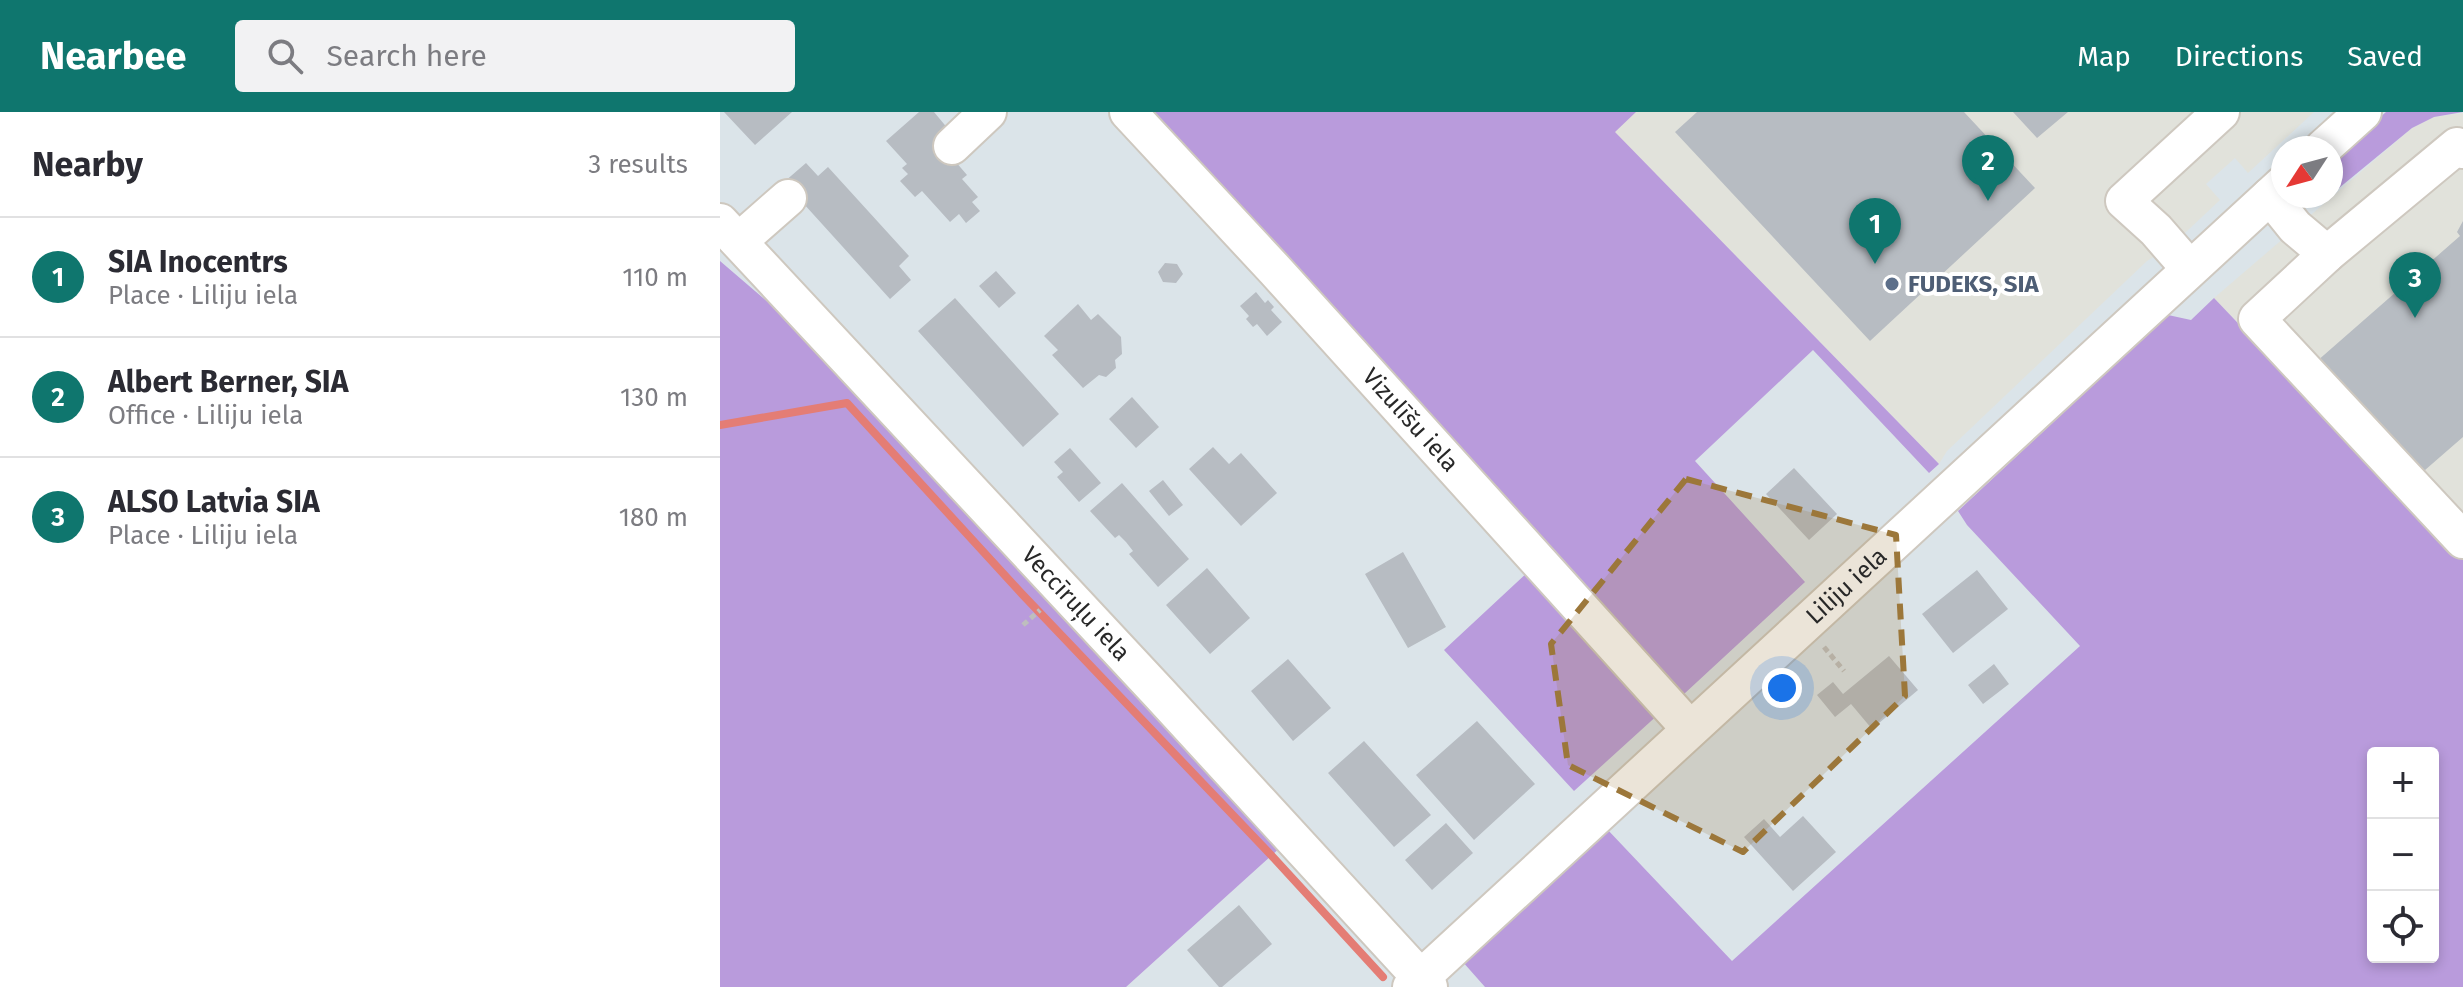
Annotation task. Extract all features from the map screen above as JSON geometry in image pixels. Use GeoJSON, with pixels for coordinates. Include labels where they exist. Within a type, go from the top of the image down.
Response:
{"type":"FeatureCollection","features":[{"type":"Feature","properties":{"kind":"street"},"geometry":{"type":"LineString","coordinates":[[952,146],[988,112]]}},
{"type":"Feature","properties":{"kind":"street","name":"Vizulīšu iela"},"geometry":{"type":"LineString","coordinates":[[1128,112],[1690,729]]}},
{"type":"Feature","properties":{"kind":"street"},"geometry":{"type":"LineString","coordinates":[[2189,268],[2156,230],[2124,201],[2221,112]]}},
{"type":"Feature","properties":{"kind":"street"},"geometry":{"type":"LineString","coordinates":[[2336,136],[2363,112]]}},
{"type":"Feature","properties":{"kind":"street"},"geometry":{"type":"LineString","coordinates":[[2463,150],[2457,146],[2327,254],[2257,319],[2463,540]]}},
{"type":"Feature","properties":{"kind":"street","name":"Liliju iela"},"geometry":{"type":"LineString","coordinates":[[1420,984],[1690,729],[2271,194]]}},
{"type":"Feature","properties":{"kind":"street"},"geometry":{"type":"LineString","coordinates":[[729,232],[788,198]]}},
{"type":"Feature","properties":{"kind":"street"},"geometry":{"type":"LineString","coordinates":[[2285,208],[2295,227],[2327,254]]}},
{"type":"Feature","properties":{"kind":"street","name":"Veccīruļu iela"},"geometry":{"type":"LineString","coordinates":[[729,232],[1149,681],[1420,984]]}},
{"type":"Feature","properties":{"kind":"path"},"geometry":{"type":"LineString","coordinates":[[1023,625],[1051,601]]}},
{"type":"Feature","properties":{"kind":"highlighted area"},"geometry":{"type":"Polygon","coordinates":[[[1686,479],[1896,535],[1905,696],[1743,852],[1568,765],[1551,644],[1686,479]]]}},
{"type":"Feature","properties":{"kind":"shaded area"},"geometry":{"type":"Polygon","coordinates":[[[1145,112],[1636,112],[1615,132],[1939,464],[1929,473],[1813,350],[1695,461],[1805,582],[1684,694],[1145,112]]]}},
{"type":"Feature","properties":{"kind":"shaded area"},"geometry":{"type":"Polygon","coordinates":[[[1636,112],[2314,112],[2288,136],[2271,136],[2271,152],[2248,173],[2235,158],[2206,184],[2220,200],[2170,247],[2147,261],[1947,451],[1939,464],[1614,132],[1636,112]]]}},
{"type":"Feature","properties":{"kind":"shaded area"},"geometry":{"type":"Polygon","coordinates":[[[2386,112],[2463,112],[2434,117],[2412,128],[2343,185],[2343,150],[2386,112]]]}},
{"type":"Feature","properties":{"kind":"shaded area"},"geometry":{"type":"Polygon","coordinates":[[[2463,113],[2463,560],[2214,298],[2319,208],[2343,208],[2343,187],[2412,128],[2434,117],[2463,113]]]}},
{"type":"Feature","properties":{"kind":"shaded area"},"geometry":{"type":"Polygon","coordinates":[[[720,261],[853,375],[1282,846],[1126,987],[720,987],[720,261]]]}},
{"type":"Feature","properties":{"kind":"shaded area"},"geometry":{"type":"Polygon","coordinates":[[[2214,298],[2463,560],[2463,987],[1485,987],[1462,961],[1606,828],[1732,961],[2080,646],[1967,525],[1958,511],[2168,315],[2191,320],[2214,298]]]}},
{"type":"Feature","properties":{"kind":"shaded area"},"geometry":{"type":"Polygon","coordinates":[[[1530,570],[1661,712],[1574,791],[1444,650],[1530,570]]]}},
{"type":"Feature","properties":{"kind":"building"},"geometry":{"type":"Polygon","coordinates":[[[724,112],[792,112],[755,145],[724,112]]]}},
{"type":"Feature","properties":{"kind":"building"},"geometry":{"type":"Polygon","coordinates":[[[919,112],[934,112],[949,130],[937,140],[967,175],[962,179],[978,197],[972,202],[980,211],[966,223],[959,214],[950,222],[922,191],[915,197],[900,181],[908,174],[902,168],[907,164],[886,141],[919,112]]]}},
{"type":"Feature","properties":{"kind":"building"},"geometry":{"type":"Polygon","coordinates":[[[1697,112],[1964,112],[2035,188],[1870,341],[1675,132],[1697,112]]]}},
{"type":"Feature","properties":{"kind":"building"},"geometry":{"type":"Polygon","coordinates":[[[2013,112],[2068,112],[2037,138],[2013,112]]]}},
{"type":"Feature","properties":{"kind":"building"},"geometry":{"type":"Polygon","coordinates":[[[806,163],[818,176],[828,167],[909,256],[899,266],[911,280],[890,299],[784,182],[806,163]]]}},
{"type":"Feature","properties":{"kind":"building"},"geometry":{"type":"Polygon","coordinates":[[[2463,221],[2463,437],[2417,477],[2316,362],[2460,236],[2457,232],[2463,221]]]}},
{"type":"Feature","properties":{"kind":"building"},"geometry":{"type":"Polygon","coordinates":[[[1165,263],[1177,264],[1183,274],[1176,283],[1163,282],[1158,272],[1165,263]]]}},
{"type":"Feature","properties":{"kind":"building"},"geometry":{"type":"Polygon","coordinates":[[[996,271],[1016,293],[999,308],[979,286],[996,271]]]}},
{"type":"Feature","properties":{"kind":"building"},"geometry":{"type":"Polygon","coordinates":[[[1256,292],[1265,303],[1268,300],[1274,307],[1271,310],[1282,322],[1267,336],[1257,324],[1253,327],[1240,306],[1256,292]]]}},
{"type":"Feature","properties":{"kind":"building"},"geometry":{"type":"Polygon","coordinates":[[[955,298],[1059,414],[1023,447],[918,331],[955,298]]]}},
{"type":"Feature","properties":{"kind":"building"},"geometry":{"type":"Polygon","coordinates":[[[1078,304],[1091,320],[1098,314],[1121,337],[1122,354],[1115,360],[1116,368],[1106,377],[1099,375],[1083,388],[1052,355],[1058,350],[1044,336],[1078,304]]]}},
{"type":"Feature","properties":{"kind":"building"},"geometry":{"type":"Polygon","coordinates":[[[1132,397],[1159,427],[1136,448],[1109,419],[1132,397]]]}},
{"type":"Feature","properties":{"kind":"building"},"geometry":{"type":"Polygon","coordinates":[[[1213,447],[1229,464],[1241,453],[1277,493],[1241,526],[1189,469],[1213,447]]]}},
{"type":"Feature","properties":{"kind":"building"},"geometry":{"type":"Polygon","coordinates":[[[1070,448],[1101,483],[1079,502],[1057,477],[1063,472],[1054,462],[1070,448]]]}},
{"type":"Feature","properties":{"kind":"building"},"geometry":{"type":"Polygon","coordinates":[[[1794,468],[1837,514],[1809,540],[1766,494],[1794,468]]]}},
{"type":"Feature","properties":{"kind":"building"},"geometry":{"type":"Polygon","coordinates":[[[1163,480],[1183,505],[1169,516],[1149,491],[1163,480]]]}},
{"type":"Feature","properties":{"kind":"building"},"geometry":{"type":"Polygon","coordinates":[[[1122,483],[1189,559],[1158,587],[1129,554],[1133,551],[1126,542],[1119,535],[1115,538],[1090,511],[1122,483]]]}},
{"type":"Feature","properties":{"kind":"building"},"geometry":{"type":"Polygon","coordinates":[[[1403,552],[1446,627],[1408,648],[1365,574],[1403,552]]]}},
{"type":"Feature","properties":{"kind":"building"},"geometry":{"type":"Polygon","coordinates":[[[1207,568],[1250,618],[1210,654],[1166,605],[1207,568]]]}},
{"type":"Feature","properties":{"kind":"building"},"geometry":{"type":"Polygon","coordinates":[[[1977,570],[2008,609],[1953,653],[1922,614],[1977,570]]]}},
{"type":"Feature","properties":{"kind":"building"},"geometry":{"type":"Polygon","coordinates":[[[1889,656],[1918,690],[1872,729],[1851,704],[1835,717],[1817,695],[1833,682],[1843,694],[1889,656]]]}},
{"type":"Feature","properties":{"kind":"building"},"geometry":{"type":"Polygon","coordinates":[[[1288,659],[1331,708],[1293,741],[1251,691],[1288,659]]]}},
{"type":"Feature","properties":{"kind":"building"},"geometry":{"type":"Polygon","coordinates":[[[1994,664],[2009,684],[1983,704],[1968,685],[1994,664]]]}},
{"type":"Feature","properties":{"kind":"building"},"geometry":{"type":"Polygon","coordinates":[[[1477,721],[1535,784],[1474,840],[1416,775],[1477,721]]]}},
{"type":"Feature","properties":{"kind":"building"},"geometry":{"type":"Polygon","coordinates":[[[1364,741],[1431,815],[1394,847],[1328,773],[1364,741]]]}},
{"type":"Feature","properties":{"kind":"building"},"geometry":{"type":"Polygon","coordinates":[[[1803,816],[1836,852],[1793,891],[1744,837],[1764,819],[1780,837],[1803,816]]]}},
{"type":"Feature","properties":{"kind":"building"},"geometry":{"type":"Polygon","coordinates":[[[1446,823],[1473,853],[1432,890],[1405,860],[1446,823]]]}},
{"type":"Feature","properties":{"kind":"building"},"geometry":{"type":"Polygon","coordinates":[[[1239,905],[1272,944],[1219,987],[1187,950],[1239,905]]]}},
{"type":"Feature","properties":{"kind":"waterway"},"geometry":{"type":"LineString","coordinates":[[720,425],[847,403],[1022,594],[1383,977]]}},
{"type":"Feature","properties":{"kind":"place","name":"Albert Berner, SIA"},"geometry":{"type":"Point","coordinates":[1988,201]}},
{"type":"Feature","properties":{"kind":"place","name":"SIA Inocentrs"},"geometry":{"type":"Point","coordinates":[1875,264]}},
{"type":"Feature","properties":{"kind":"place","name":"FUDEKS, SIA"},"geometry":{"type":"Point","coordinates":[1892,284]}},
{"type":"Feature","properties":{"kind":"place","name":"ALSO Latvia SIA"},"geometry":{"type":"Point","coordinates":[2415,318]}}]}
